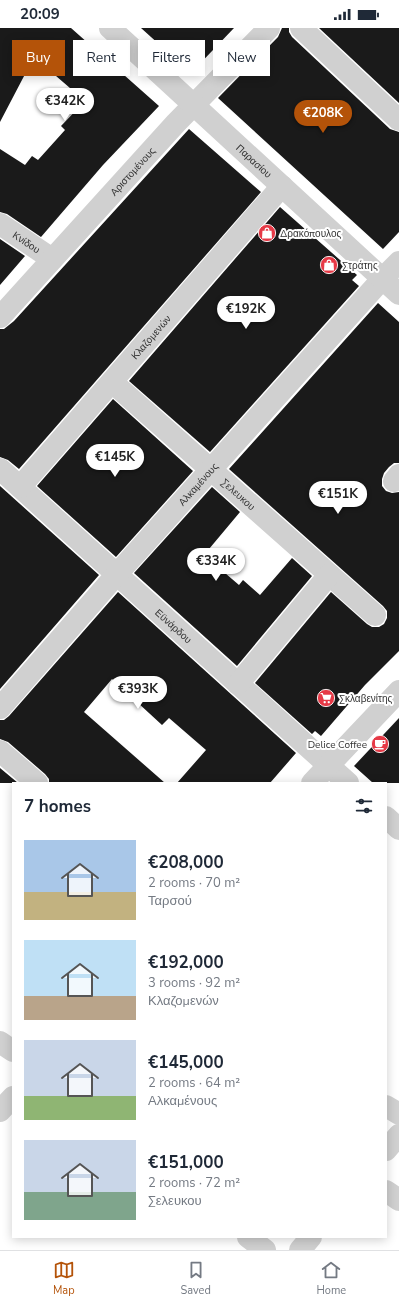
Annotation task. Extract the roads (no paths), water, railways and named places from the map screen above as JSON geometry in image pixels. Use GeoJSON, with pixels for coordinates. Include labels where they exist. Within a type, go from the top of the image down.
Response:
{"type":"FeatureCollection","features":[{"type":"Feature","properties":{"kind":"street","name":"Παρασίου"},"geometry":{"type":"LineString","coordinates":[[110,28],[399,294]]}},
{"type":"Feature","properties":{"kind":"street","name":"Αριστομένους"},"geometry":{"type":"LineString","coordinates":[[0,317],[194,104],[269,28]]}},
{"type":"Feature","properties":{"kind":"street"},"geometry":{"type":"LineString","coordinates":[[300,28],[399,120]]}},
{"type":"Feature","properties":{"kind":"street","name":"Κλαζομενών"},"geometry":{"type":"LineString","coordinates":[[20,487],[282,186]]}},
{"type":"Feature","properties":{"kind":"street","name":"Κνίδου"},"geometry":{"type":"LineString","coordinates":[[0,224],[52,259]]}},
{"type":"Feature","properties":{"kind":"street","name":"Αλκαμένους"},"geometry":{"type":"LineString","coordinates":[[0,708],[117,574],[382,278],[399,262]]}},
{"type":"Feature","properties":{"kind":"street","name":"Σελευκου"},"geometry":{"type":"LineString","coordinates":[[112,382],[375,615]]}},
{"type":"Feature","properties":{"kind":"street","name":"Εϋνάρδου"},"geometry":{"type":"LineString","coordinates":[[0,469],[347,782]]}},
{"type":"Feature","properties":{"kind":"street"},"geometry":{"type":"LineString","coordinates":[[238,684],[329,575]]}},
{"type":"Feature","properties":{"kind":"street"},"geometry":{"type":"LineString","coordinates":[[313,782],[399,691]]}},
{"type":"Feature","properties":{"kind":"street"},"geometry":{"type":"LineString","coordinates":[[0,751],[36,782]]}},
{"type":"Feature","properties":{"kind":"street"},"geometry":{"type":"LineString","coordinates":[[387,818],[399,829]]}},
{"type":"Feature","properties":{"kind":"street"},"geometry":{"type":"LineString","coordinates":[[0,1042],[12,1050]]}},
{"type":"Feature","properties":{"kind":"street"},"geometry":{"type":"LineString","coordinates":[[0,1111],[12,1098]]}},
{"type":"Feature","properties":{"kind":"street"},"geometry":{"type":"LineString","coordinates":[[387,1107],[399,1114]]}},
{"type":"Feature","properties":{"kind":"street"},"geometry":{"type":"LineString","coordinates":[[387,1149],[399,1136]]}},
{"type":"Feature","properties":{"kind":"street"},"geometry":{"type":"LineString","coordinates":[[387,1192],[399,1200]]}},
{"type":"Feature","properties":{"kind":"street"},"geometry":{"type":"LineString","coordinates":[[249,1238],[265,1250]]}},
{"type":"Feature","properties":{"kind":"street"},"geometry":{"type":"LineString","coordinates":[[300,1250],[311,1238]]}},
{"type":"Feature","properties":{"kind":"place","name":"Δρακόπουλος"},"geometry":{"type":"Point","coordinates":[267,233]}},
{"type":"Feature","properties":{"kind":"place","name":"Στράτης"},"geometry":{"type":"Point","coordinates":[329,265]}},
{"type":"Feature","properties":{"kind":"place","name":"Σκλαβενίτης"},"geometry":{"type":"Point","coordinates":[326,698]}},
{"type":"Feature","properties":{"kind":"place","name":"Delice Coffee"},"geometry":{"type":"Point","coordinates":[380,744]}}]}
